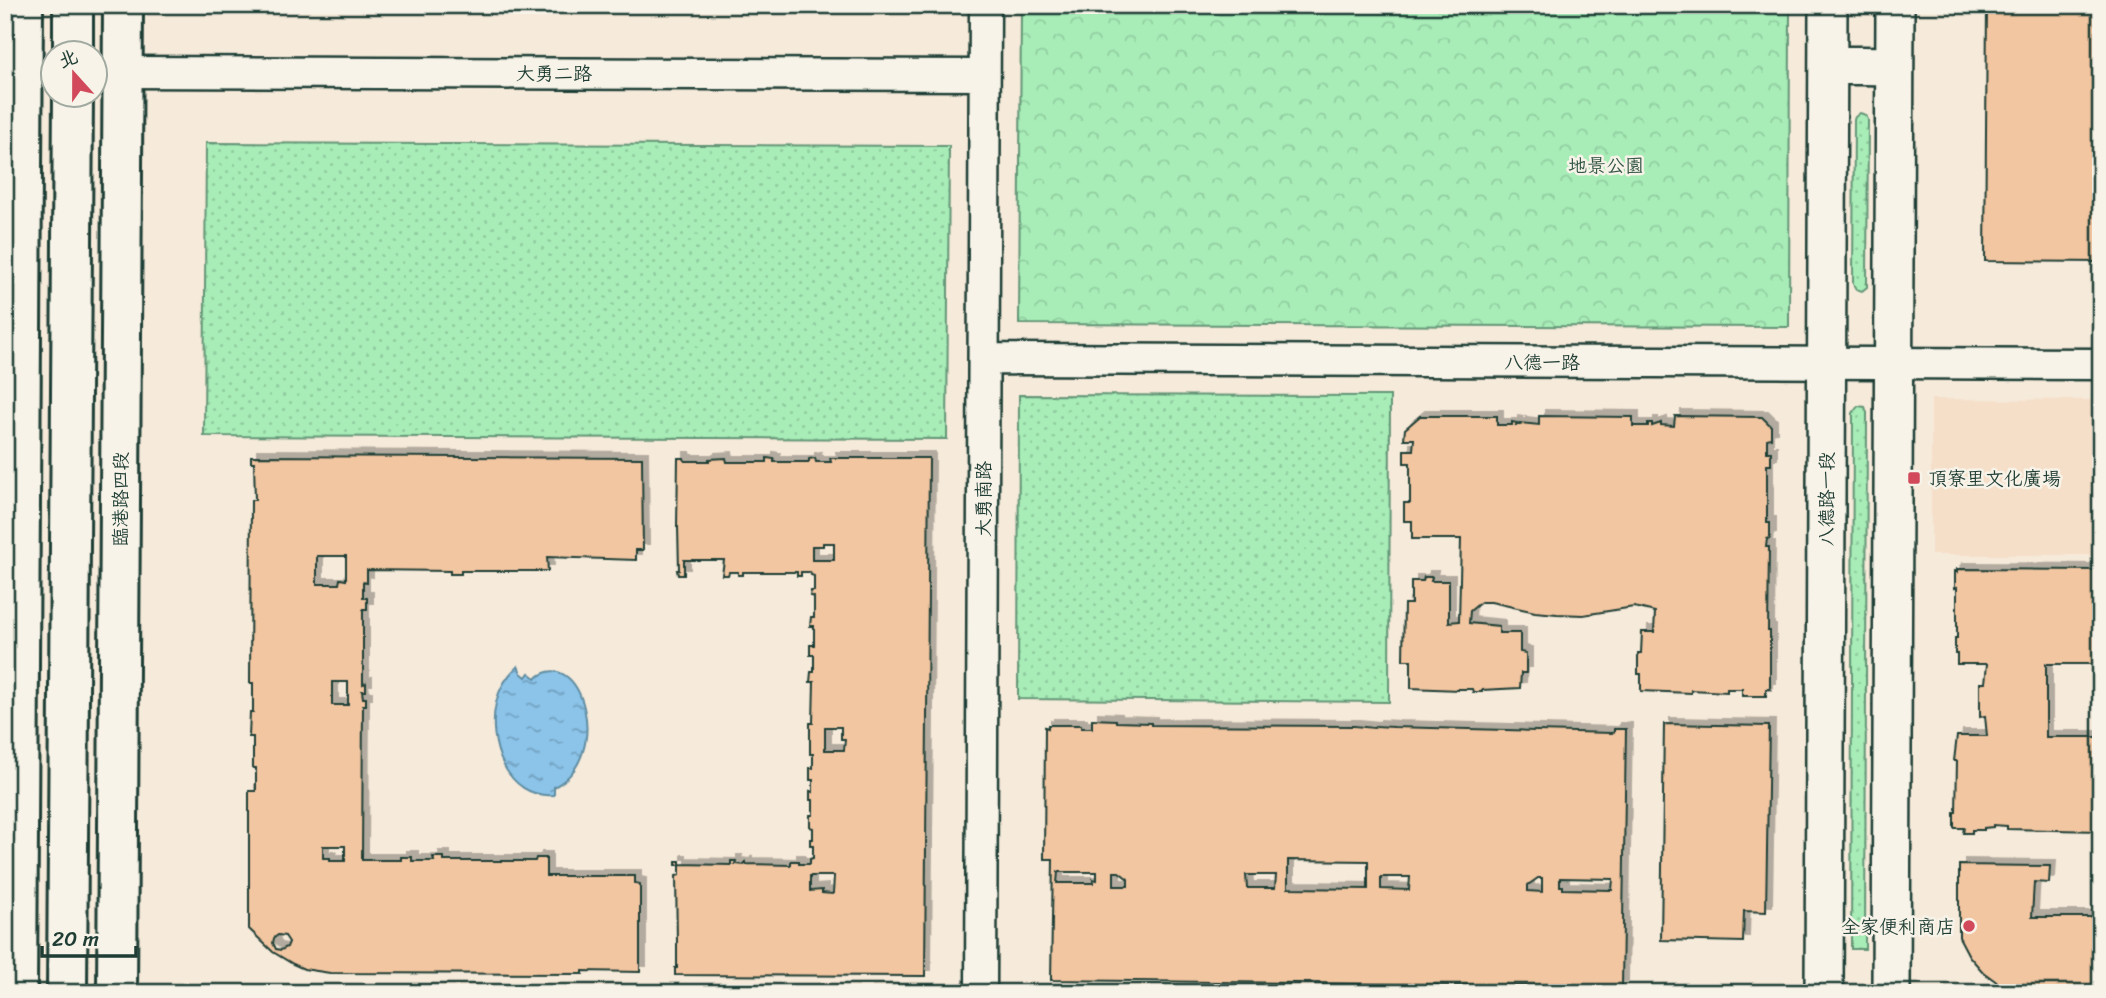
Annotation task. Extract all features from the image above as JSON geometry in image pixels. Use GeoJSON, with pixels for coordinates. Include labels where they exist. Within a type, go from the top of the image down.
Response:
{"type":"FeatureCollection","features":[{"type":"Feature","properties":{"kind":"main road"},"geometry":{"type":"LineString","coordinates":[[17,993],[23,5]]}},
{"type":"Feature","properties":{"kind":"main road"},"geometry":{"type":"LineString","coordinates":[[73,5],[73,38]]}},
{"type":"Feature","properties":{"kind":"main road","name":"臨港路四段"},"geometry":{"type":"LineString","coordinates":[[117,993],[123,5]]}},
{"type":"Feature","properties":{"kind":"main road"},"geometry":{"type":"LineString","coordinates":[[67,993],[73,108]]}},
{"type":"Feature","properties":{"kind":"street","name":"大勇南路"},"geometry":{"type":"LineString","coordinates":[[981,993],[985,5]]}},
{"type":"Feature","properties":{"kind":"street","name":"八德路一段"},"geometry":{"type":"LineString","coordinates":[[1824,993],[1828,5]]}},
{"type":"Feature","properties":{"kind":"street"},"geometry":{"type":"LineString","coordinates":[[1891,993],[1895,5]]}},
{"type":"Feature","properties":{"kind":"street"},"geometry":{"type":"LineString","coordinates":[[1828,65],[1894,66]]}},
{"type":"Feature","properties":{"kind":"street","name":"大勇二路"},"geometry":{"type":"LineString","coordinates":[[123,72],[985,75]]}},
{"type":"Feature","properties":{"kind":"street","name":"八德一路"},"geometry":{"type":"LineString","coordinates":[[984,359],[2101,364]]}},
{"type":"Feature","properties":{"kind":"shaded area"},"geometry":{"type":"Polygon","coordinates":[[[1931,399],[2101,400],[2101,555],[1931,555],[1931,399]]]}},
{"type":"Feature","properties":{"kind":"green space","name":"地景公園"},"geometry":{"type":"Polygon","coordinates":[[[1021,5],[1790,5],[1789,327],[1019,324],[1021,5]]]}},
{"type":"Feature","properties":{"kind":"green space"},"geometry":{"type":"Polygon","coordinates":[[[1860,113],[1866,115],[1868,120],[1867,287],[1862,291],[1856,289],[1853,284],[1854,120],[1860,113]]]}},
{"type":"Feature","properties":{"kind":"green space"},"geometry":{"type":"Polygon","coordinates":[[[206,143],[949,146],[947,439],[204,436],[206,143]]]}},
{"type":"Feature","properties":{"kind":"green space"},"geometry":{"type":"Polygon","coordinates":[[[1019,395],[1390,396],[1389,702],[1018,699],[1019,395]]]}},
{"type":"Feature","properties":{"kind":"green space"},"geometry":{"type":"Polygon","coordinates":[[[1858,406],[1865,407],[1867,413],[1865,949],[1851,949],[1853,413],[1858,406]]]}},
{"type":"Feature","properties":{"kind":"water"},"geometry":{"type":"Polygon","coordinates":[[[518,666],[526,677],[529,673],[536,678],[552,671],[566,676],[577,689],[584,707],[586,729],[583,752],[573,772],[554,787],[554,795],[537,794],[523,788],[512,778],[498,750],[494,718],[496,703],[504,683],[518,666]]]}},
{"type":"Feature","properties":{"kind":"building"},"geometry":{"type":"Polygon","coordinates":[[[1987,5],[2101,5],[2101,262],[1985,261],[1987,5]]]}},
{"type":"Feature","properties":{"kind":"building"},"geometry":{"type":"Polygon","coordinates":[[[1420,416],[1497,416],[1497,425],[1512,425],[1512,422],[1517,423],[1516,425],[1539,425],[1539,416],[1633,417],[1633,426],[1661,423],[1674,426],[1675,416],[1762,417],[1771,426],[1771,438],[1767,439],[1767,452],[1771,452],[1771,465],[1767,465],[1767,523],[1770,523],[1770,538],[1767,539],[1766,547],[1769,547],[1770,689],[1766,689],[1766,696],[1742,696],[1742,689],[1727,689],[1727,692],[1691,690],[1691,693],[1641,691],[1638,653],[1641,653],[1642,632],[1654,632],[1655,612],[1634,607],[1583,615],[1557,614],[1491,602],[1481,602],[1470,611],[1469,623],[1499,626],[1499,633],[1520,633],[1520,652],[1526,653],[1526,673],[1521,673],[1520,688],[1473,692],[1472,689],[1411,688],[1411,660],[1403,660],[1404,604],[1411,604],[1411,581],[1423,581],[1424,577],[1432,577],[1431,581],[1449,581],[1449,622],[1459,621],[1461,539],[1412,539],[1412,521],[1404,521],[1404,503],[1410,503],[1410,463],[1404,463],[1404,450],[1413,450],[1414,439],[1404,439],[1405,429],[1420,416]]]}},
{"type":"Feature","properties":{"kind":"building"},"geometry":{"type":"Polygon","coordinates":[[[251,456],[642,458],[643,550],[636,550],[636,560],[547,557],[548,571],[461,571],[461,574],[450,574],[450,571],[367,570],[367,583],[363,582],[363,598],[367,598],[367,609],[363,609],[363,684],[366,683],[366,691],[362,691],[366,705],[363,705],[362,860],[401,860],[401,857],[412,857],[412,861],[434,861],[433,857],[444,857],[444,861],[535,861],[536,858],[546,858],[546,876],[635,876],[635,883],[640,884],[640,972],[330,973],[304,969],[293,964],[273,952],[249,929],[249,791],[256,791],[253,737],[249,737],[250,712],[253,712],[253,683],[250,683],[251,500],[255,500],[254,462],[251,462],[251,456]],[[317,556],[317,584],[339,584],[340,579],[346,580],[346,556],[317,556]],[[332,682],[332,705],[348,705],[348,682],[332,682]],[[323,846],[323,858],[345,861],[345,846],[323,846]],[[278,935],[274,938],[276,949],[287,947],[289,942],[285,936],[278,935]]]}},
{"type":"Feature","properties":{"kind":"building"},"geometry":{"type":"Polygon","coordinates":[[[678,458],[684,458],[685,461],[726,458],[727,462],[767,462],[767,458],[774,459],[774,462],[809,462],[809,459],[815,458],[816,462],[831,462],[830,458],[929,458],[925,976],[675,975],[676,876],[680,875],[680,865],[676,865],[676,861],[680,861],[680,864],[731,865],[731,861],[736,861],[735,864],[744,865],[746,861],[746,864],[791,865],[791,861],[810,864],[810,859],[813,858],[813,845],[810,845],[810,839],[813,839],[810,815],[813,815],[813,800],[810,800],[810,791],[813,792],[813,780],[810,780],[810,768],[813,768],[813,754],[810,754],[810,723],[813,723],[814,682],[810,682],[811,672],[814,672],[814,655],[810,655],[810,645],[814,645],[814,626],[810,626],[811,617],[814,617],[814,597],[810,596],[811,591],[814,591],[814,576],[810,572],[801,572],[801,576],[797,576],[797,572],[743,572],[743,575],[738,575],[738,572],[729,572],[728,575],[722,575],[724,560],[684,560],[684,575],[678,575],[678,458]],[[823,543],[823,546],[812,546],[812,560],[834,560],[834,543],[823,543]],[[825,727],[825,750],[844,750],[845,739],[841,739],[841,727],[825,727]],[[810,876],[810,891],[822,890],[822,893],[833,894],[834,876],[810,876]]]}},
{"type":"Feature","properties":{"kind":"building"},"geometry":{"type":"Polygon","coordinates":[[[1957,569],[2101,570],[2101,664],[2046,664],[2046,737],[2101,737],[2101,831],[2007,829],[2007,826],[1993,825],[1984,830],[1963,833],[1964,828],[1954,828],[1957,761],[1954,761],[1957,736],[1987,736],[1985,716],[1980,717],[1980,683],[1985,683],[1987,664],[1957,664],[1955,654],[1957,569]]]}},
{"type":"Feature","properties":{"kind":"building"},"geometry":{"type":"Polygon","coordinates":[[[1092,719],[1151,725],[1375,726],[1612,733],[1614,729],[1626,729],[1622,987],[1051,980],[1053,859],[1044,859],[1045,727],[1081,725],[1081,728],[1092,728],[1092,719]],[[1288,860],[1288,888],[1368,889],[1368,861],[1288,860]],[[1058,872],[1057,883],[1093,883],[1093,879],[1097,880],[1097,872],[1058,872]],[[1114,872],[1114,886],[1128,886],[1128,879],[1119,872],[1114,872]],[[1246,875],[1247,888],[1275,888],[1276,875],[1246,875]],[[1381,877],[1381,889],[1409,890],[1410,877],[1381,877]],[[1542,878],[1528,885],[1528,891],[1542,892],[1542,878]],[[1560,878],[1560,886],[1563,886],[1563,889],[1612,890],[1613,879],[1560,878]]]}},
{"type":"Feature","properties":{"kind":"building"},"geometry":{"type":"Polygon","coordinates":[[[1664,724],[1769,726],[1766,912],[1744,911],[1743,942],[1661,940],[1664,724]]]}},
{"type":"Feature","properties":{"kind":"building"},"geometry":{"type":"Polygon","coordinates":[[[1959,865],[2050,866],[2049,883],[2034,882],[2032,917],[2101,917],[2101,993],[2016,991],[1983,972],[1969,956],[1959,937],[1959,865]]]}},
{"type":"Feature","properties":{"kind":"place","name":"頂寮里文化廣場"},"geometry":{"type":"Point","coordinates":[1914,478]}},
{"type":"Feature","properties":{"kind":"place","name":"全家便利商店"},"geometry":{"type":"Point","coordinates":[1969,926]}}]}
